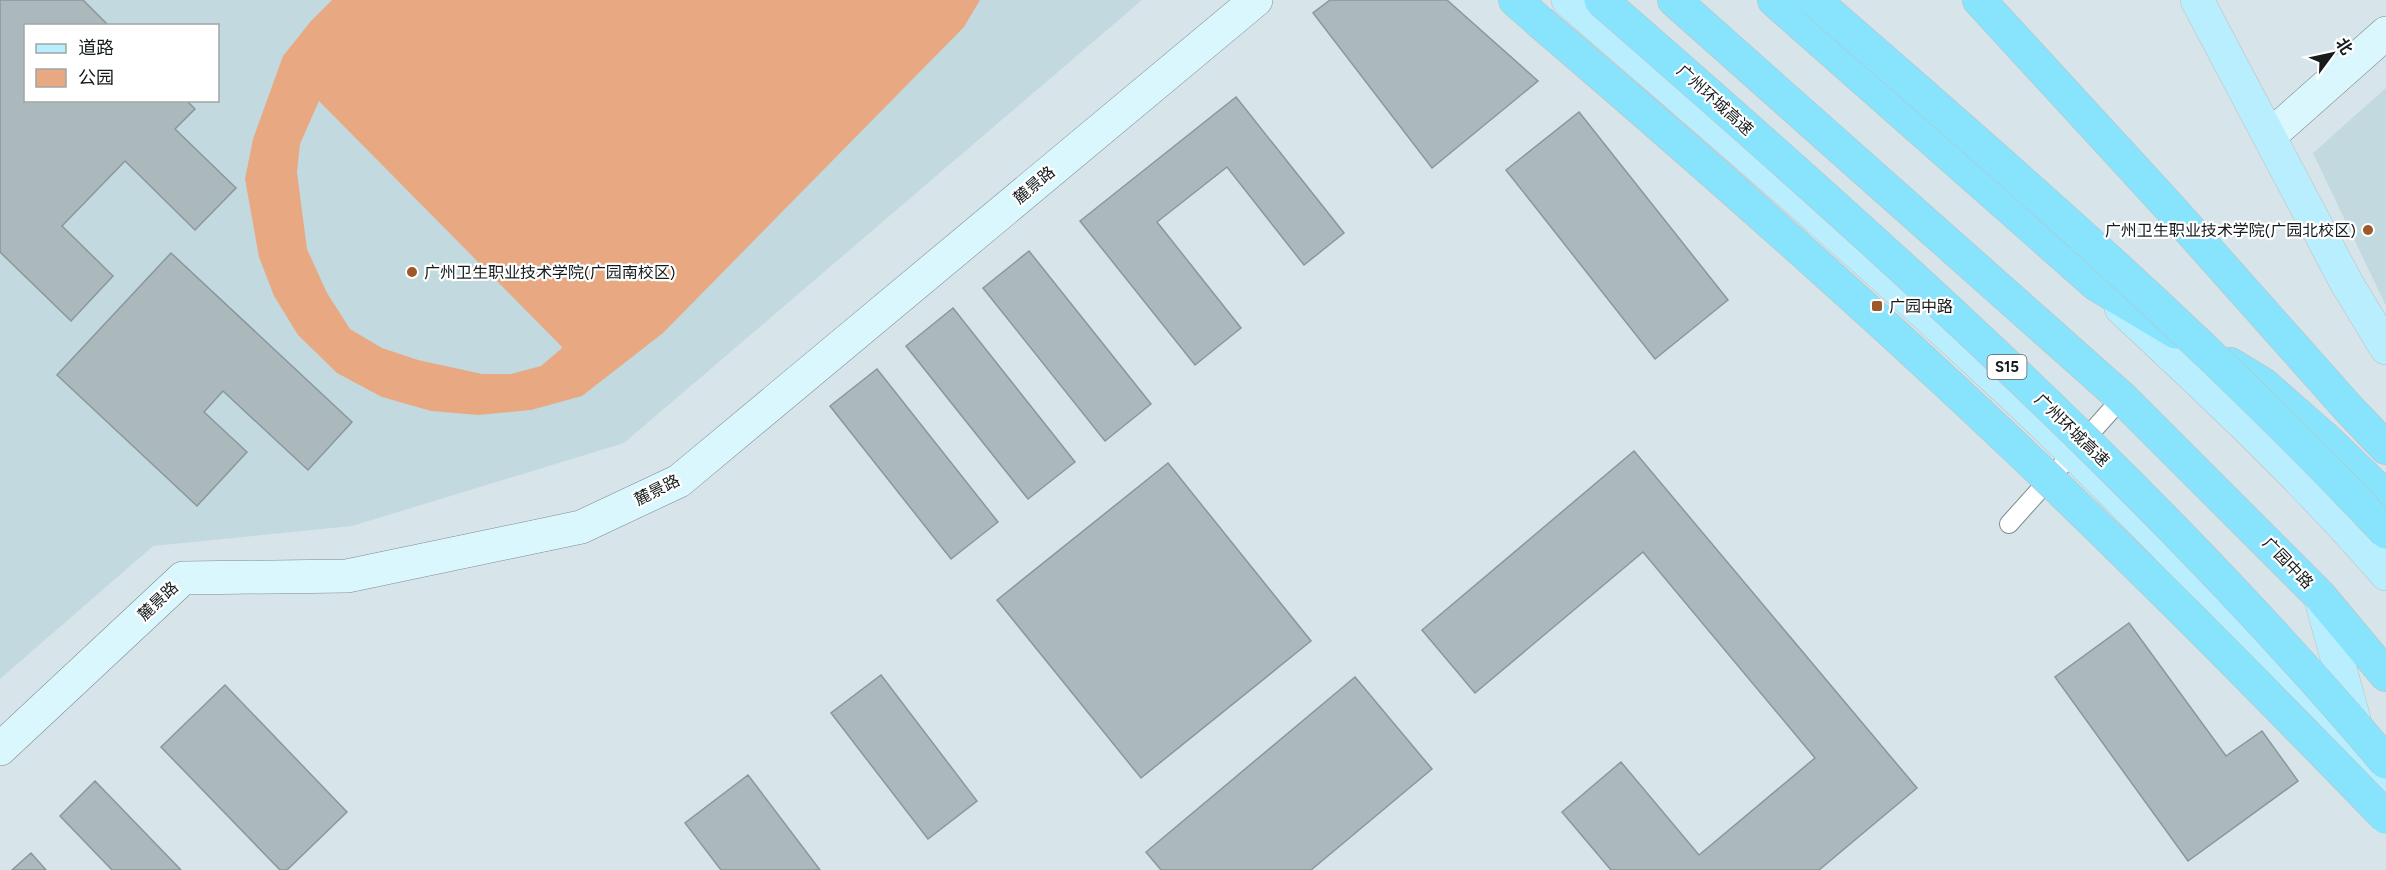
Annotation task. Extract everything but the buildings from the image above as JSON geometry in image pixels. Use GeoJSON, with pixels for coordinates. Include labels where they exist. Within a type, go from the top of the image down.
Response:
{"type":"FeatureCollection","features":[{"type":"Feature","properties":{"kind":"highway"},"geometry":{"type":"LineString","coordinates":[[1515,0],[1801,250],[2013,445],[2149,577],[2386,817]]}},
{"type":"Feature","properties":{"kind":"highway","name":"广州环城高速"},"geometry":{"type":"LineString","coordinates":[[1601,0],[1846,217],[2127,482],[2255,614],[2380,775]]}},
{"type":"Feature","properties":{"kind":"highway","name":"广园中路"},"geometry":{"type":"LineString","coordinates":[[1674,0],[2122,398],[2320,596],[2386,675]]}},
{"type":"Feature","properties":{"kind":"highway"},"geometry":{"type":"LineString","coordinates":[[1774,0],[2097,285],[2263,384],[2329,442],[2386,497]]}},
{"type":"Feature","properties":{"kind":"highway"},"geometry":{"type":"LineString","coordinates":[[1814,0],[1966,132],[2120,272],[2252,396],[2386,532]]}},
{"type":"Feature","properties":{"kind":"highway"},"geometry":{"type":"LineString","coordinates":[[1979,0],[2386,448]]}},
{"type":"Feature","properties":{"kind":"main road"},"geometry":{"type":"LineString","coordinates":[[1568,0],[1814,214],[1989,372],[2187,568],[2380,775]]}},
{"type":"Feature","properties":{"kind":"main road"},"geometry":{"type":"LineString","coordinates":[[2197,0],[2346,282],[2386,348]]}},
{"type":"Feature","properties":{"kind":"main road"},"geometry":{"type":"LineString","coordinates":[[2097,285],[2200,381],[2298,480],[2386,574]]}},
{"type":"Feature","properties":{"kind":"main road"},"geometry":{"type":"LineString","coordinates":[[2320,596],[2380,775]]}},
{"type":"Feature","properties":{"kind":"street","name":"麓景路"},"geometry":{"type":"LineString","coordinates":[[0,749],[183,578],[347,576],[581,527],[679,481],[1256,0]]}},
{"type":"Feature","properties":{"kind":"street"},"geometry":{"type":"LineString","coordinates":[[2270,136],[2386,33]]}},
{"type":"Feature","properties":{"kind":"lane"},"geometry":{"type":"LineString","coordinates":[[2009,524],[2122,398]]}},
{"type":"Feature","properties":{"kind":"shaded area","name":"广州卫生职业技术学院(广园南校区)"},"geometry":{"type":"Polygon","coordinates":[[[0,0],[1142,0],[624,443],[352,526],[153,546],[0,679],[0,0]]]}},
{"type":"Feature","properties":{"kind":"shaded area","name":"广州卫生职业技术学院(广园北校区)"},"geometry":{"type":"Polygon","coordinates":[[[2386,88],[2386,306],[2313,153],[2386,88]]]}},
{"type":"Feature","properties":{"kind":"green space"},"geometry":{"type":"Polygon","coordinates":[[[332,0],[980,0],[964,27],[663,333],[582,396],[531,410],[478,415],[431,411],[382,397],[337,373],[298,335],[274,296],[259,257],[245,179],[253,139],[283,56],[311,21],[332,0]],[[319,101],[300,144],[297,172],[307,249],[327,293],[350,329],[382,348],[418,360],[482,374],[511,374],[541,366],[562,347],[319,101]]]}},
{"type":"Feature","properties":{"kind":"place","name":"广州卫生职业技术学院(广园北校区)"},"geometry":{"type":"Point","coordinates":[2368,230]}},
{"type":"Feature","properties":{"kind":"place","name":"广州卫生职业技术学院(广园南校区)"},"geometry":{"type":"Point","coordinates":[412,272]}},
{"type":"Feature","properties":{"kind":"place","name":"广园中路"},"geometry":{"type":"Point","coordinates":[1877,306]}}]}
